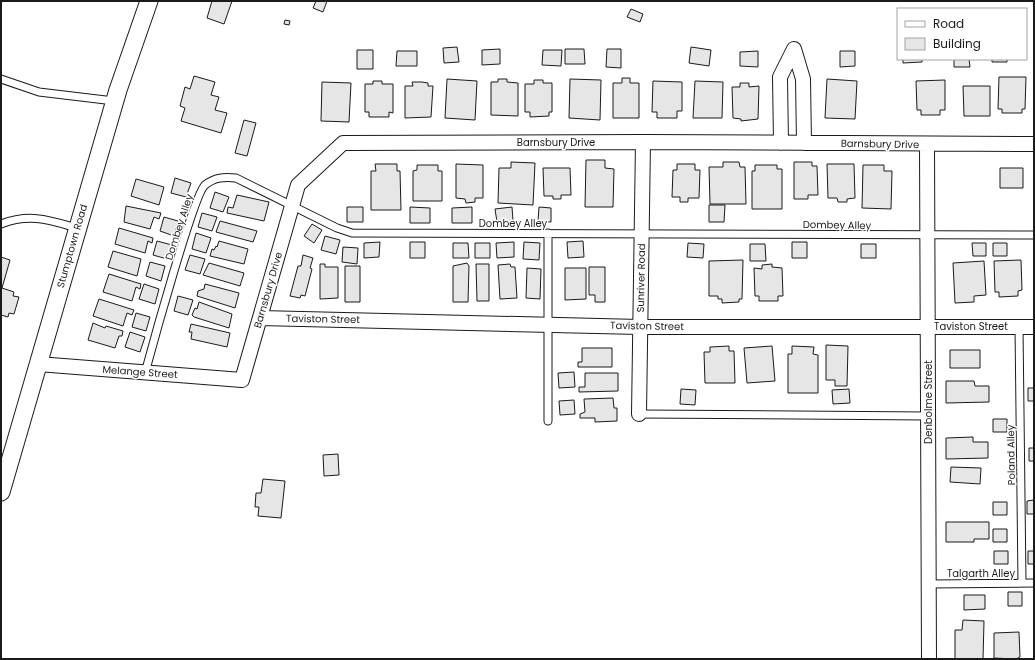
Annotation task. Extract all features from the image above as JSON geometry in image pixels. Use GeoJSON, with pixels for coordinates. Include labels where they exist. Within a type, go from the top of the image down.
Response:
{"type":"FeatureCollection","features":[{"type":"Feature","properties":{"kind":"street","name":"Stumptown Road"},"geometry":{"type":"LineString","coordinates":[[1,492],[115,101],[149,1]]}},
{"type":"Feature","properties":{"kind":"street"},"geometry":{"type":"LineString","coordinates":[[781,143],[780,77],[794,49],[803,78],[804,143]]}},
{"type":"Feature","properties":{"kind":"street","name":"Barnsbury Drive"},"geometry":{"type":"LineString","coordinates":[[242,380],[298,185],[343,143],[643,142],[927,145],[1034,144]]}},
{"type":"Feature","properties":{"kind":"street","name":"Sunriver Road"},"geometry":{"type":"LineString","coordinates":[[639,414],[643,142]]}},
{"type":"Feature","properties":{"kind":"street","name":"Denbolme Street"},"geometry":{"type":"LineString","coordinates":[[927,145],[929,659]]}},
{"type":"Feature","properties":{"kind":"street","name":"Taviston Street"},"geometry":{"type":"LineString","coordinates":[[260,318],[640,327],[1034,327]]}},
{"type":"Feature","properties":{"kind":"street","name":"Melange Street"},"geometry":{"type":"LineString","coordinates":[[38,364],[242,380]]}},
{"type":"Feature","properties":{"kind":"lane"},"geometry":{"type":"LineString","coordinates":[[1,79],[39,92],[115,101]]}},
{"type":"Feature","properties":{"kind":"lane","name":"Dombey Alley"},"geometry":{"type":"LineString","coordinates":[[145,372],[192,213],[204,186],[218,177],[236,178],[337,228],[352,233],[642,233],[927,236],[1034,235]]}},
{"type":"Feature","properties":{"kind":"lane"},"geometry":{"type":"LineString","coordinates":[[1,224],[13,220],[44,218],[77,228]]}},
{"type":"Feature","properties":{"kind":"lane"},"geometry":{"type":"LineString","coordinates":[[548,234],[548,421]]}},
{"type":"Feature","properties":{"kind":"lane","name":"Poland Alley"},"geometry":{"type":"LineString","coordinates":[[1019,326],[1022,583]]}},
{"type":"Feature","properties":{"kind":"lane"},"geometry":{"type":"LineString","coordinates":[[639,414],[928,416]]}},
{"type":"Feature","properties":{"kind":"lane","name":"Talgarth Alley"},"geometry":{"type":"LineString","coordinates":[[929,584],[1034,583]]}},
{"type":"Feature","properties":{"kind":"building"},"geometry":{"type":"Polygon","coordinates":[[[212,1],[232,1],[224,24],[207,18],[212,1]]]}},
{"type":"Feature","properties":{"kind":"building"},"geometry":{"type":"Polygon","coordinates":[[[316,1],[327,1],[323,12],[313,8],[316,1]]]}},
{"type":"Feature","properties":{"kind":"building"},"geometry":{"type":"Polygon","coordinates":[[[631,9],[643,14],[640,22],[627,17],[631,9]]]}},
{"type":"Feature","properties":{"kind":"building"},"geometry":{"type":"Polygon","coordinates":[[[285,20],[290,21],[289,25],[284,24],[285,20]]]}},
{"type":"Feature","properties":{"kind":"building"},"geometry":{"type":"Polygon","coordinates":[[[457,47],[459,62],[444,63],[443,48],[457,47]]]}},
{"type":"Feature","properties":{"kind":"building"},"geometry":{"type":"Polygon","coordinates":[[[691,47],[711,50],[709,66],[689,63],[691,47]]]}},
{"type":"Feature","properties":{"kind":"building"},"geometry":{"type":"Polygon","coordinates":[[[500,49],[500,64],[482,65],[482,50],[500,49]]]}},
{"type":"Feature","properties":{"kind":"building"},"geometry":{"type":"Polygon","coordinates":[[[565,49],[584,49],[585,64],[565,64],[565,49]]]}},
{"type":"Feature","properties":{"kind":"building"},"geometry":{"type":"Polygon","coordinates":[[[607,49],[621,49],[621,68],[606,67],[607,49]]]}},
{"type":"Feature","properties":{"kind":"building"},"geometry":{"type":"Polygon","coordinates":[[[357,50],[373,50],[373,69],[357,69],[357,50]]]}},
{"type":"Feature","properties":{"kind":"building"},"geometry":{"type":"Polygon","coordinates":[[[543,50],[562,50],[561,66],[542,65],[543,50]]]}},
{"type":"Feature","properties":{"kind":"building"},"geometry":{"type":"Polygon","coordinates":[[[397,51],[417,51],[417,66],[396,66],[397,51]]]}},
{"type":"Feature","properties":{"kind":"building"},"geometry":{"type":"Polygon","coordinates":[[[758,51],[758,67],[740,66],[740,52],[758,51]]]}},
{"type":"Feature","properties":{"kind":"building"},"geometry":{"type":"Polygon","coordinates":[[[840,51],[855,51],[855,66],[840,67],[840,51]]]}},
{"type":"Feature","properties":{"kind":"building"},"geometry":{"type":"Polygon","coordinates":[[[903,60],[922,60],[922,62],[903,63],[903,60]]]}},
{"type":"Feature","properties":{"kind":"building"},"geometry":{"type":"Polygon","coordinates":[[[954,60],[969,60],[970,67],[954,67],[954,60]]]}},
{"type":"Feature","properties":{"kind":"building"},"geometry":{"type":"Polygon","coordinates":[[[992,60],[1007,60],[1007,62],[992,62],[992,60]]]}},
{"type":"Feature","properties":{"kind":"building"},"geometry":{"type":"Polygon","coordinates":[[[194,76],[215,82],[211,95],[219,97],[215,110],[227,113],[221,133],[181,121],[185,108],[180,106],[185,87],[190,89],[194,76]]]}},
{"type":"Feature","properties":{"kind":"building"},"geometry":{"type":"Polygon","coordinates":[[[999,77],[1026,77],[1025,109],[1022,109],[1022,113],[1002,113],[1002,109],[998,109],[999,77]]]}},
{"type":"Feature","properties":{"kind":"building"},"geometry":{"type":"Polygon","coordinates":[[[622,78],[630,78],[630,83],[639,83],[639,118],[613,118],[613,83],[622,83],[622,78]]]}},
{"type":"Feature","properties":{"kind":"building"},"geometry":{"type":"Polygon","coordinates":[[[447,79],[477,81],[475,120],[445,118],[447,79]]]}},
{"type":"Feature","properties":{"kind":"building"},"geometry":{"type":"Polygon","coordinates":[[[498,79],[507,79],[507,82],[518,83],[518,116],[491,115],[491,82],[498,82],[498,79]]]}},
{"type":"Feature","properties":{"kind":"building"},"geometry":{"type":"Polygon","coordinates":[[[570,79],[601,80],[600,120],[569,118],[570,79]]]}},
{"type":"Feature","properties":{"kind":"building"},"geometry":{"type":"Polygon","coordinates":[[[827,79],[857,81],[855,119],[825,118],[827,79]]]}},
{"type":"Feature","properties":{"kind":"building"},"geometry":{"type":"Polygon","coordinates":[[[534,80],[543,80],[543,83],[552,83],[552,112],[549,112],[549,116],[530,117],[530,112],[525,112],[525,84],[534,84],[534,80]]]}},
{"type":"Feature","properties":{"kind":"building"},"geometry":{"type":"Polygon","coordinates":[[[945,80],[945,110],[940,110],[940,115],[921,115],[921,110],[917,110],[916,81],[945,80]]]}},
{"type":"Feature","properties":{"kind":"building"},"geometry":{"type":"Polygon","coordinates":[[[373,81],[382,81],[382,84],[393,84],[393,113],[389,112],[389,117],[369,117],[369,112],[365,112],[365,84],[373,84],[373,81]]]}},
{"type":"Feature","properties":{"kind":"building"},"geometry":{"type":"Polygon","coordinates":[[[653,81],[682,82],[682,111],[677,111],[677,118],[657,118],[657,112],[652,112],[653,81]]]}},
{"type":"Feature","properties":{"kind":"building"},"geometry":{"type":"Polygon","coordinates":[[[695,81],[723,82],[722,118],[693,118],[695,81]]]}},
{"type":"Feature","properties":{"kind":"building"},"geometry":{"type":"Polygon","coordinates":[[[322,82],[351,83],[349,122],[321,121],[322,82]]]}},
{"type":"Feature","properties":{"kind":"building"},"geometry":{"type":"Polygon","coordinates":[[[412,82],[428,83],[428,86],[433,86],[431,117],[405,118],[405,86],[413,86],[412,82]]]}},
{"type":"Feature","properties":{"kind":"building"},"geometry":{"type":"Polygon","coordinates":[[[740,83],[749,83],[749,87],[759,86],[758,119],[741,121],[741,119],[733,118],[732,87],[740,87],[740,83]]]}},
{"type":"Feature","properties":{"kind":"building"},"geometry":{"type":"Polygon","coordinates":[[[963,86],[990,86],[990,116],[964,116],[963,86]]]}},
{"type":"Feature","properties":{"kind":"building"},"geometry":{"type":"Polygon","coordinates":[[[244,120],[256,123],[247,156],[235,153],[244,120]]]}},
{"type":"Feature","properties":{"kind":"building"},"geometry":{"type":"Polygon","coordinates":[[[586,160],[605,160],[605,168],[614,169],[613,207],[585,207],[586,160]]]}},
{"type":"Feature","properties":{"kind":"building"},"geometry":{"type":"Polygon","coordinates":[[[511,162],[535,163],[533,205],[498,203],[499,168],[511,168],[511,162]]]}},
{"type":"Feature","properties":{"kind":"building"},"geometry":{"type":"Polygon","coordinates":[[[723,162],[739,162],[740,167],[745,167],[746,204],[710,204],[709,167],[723,167],[723,162]]]}},
{"type":"Feature","properties":{"kind":"building"},"geometry":{"type":"Polygon","coordinates":[[[794,162],[812,162],[812,166],[817,166],[818,195],[808,195],[808,199],[794,199],[794,162]]]}},
{"type":"Feature","properties":{"kind":"building"},"geometry":{"type":"Polygon","coordinates":[[[375,164],[397,164],[397,171],[400,171],[401,210],[371,210],[371,171],[376,171],[375,164]]]}},
{"type":"Feature","properties":{"kind":"building"},"geometry":{"type":"Polygon","coordinates":[[[456,164],[483,165],[483,198],[475,198],[475,202],[466,203],[465,199],[456,198],[456,164]]]}},
{"type":"Feature","properties":{"kind":"building"},"geometry":{"type":"Polygon","coordinates":[[[677,164],[695,164],[695,170],[700,170],[699,198],[688,198],[688,202],[680,202],[680,197],[672,197],[673,170],[677,170],[677,164]]]}},
{"type":"Feature","properties":{"kind":"building"},"geometry":{"type":"Polygon","coordinates":[[[827,164],[854,164],[855,198],[847,199],[847,202],[838,202],[837,198],[828,198],[827,164]]]}},
{"type":"Feature","properties":{"kind":"building"},"geometry":{"type":"Polygon","coordinates":[[[417,165],[438,165],[438,171],[442,171],[442,201],[413,201],[413,171],[417,170],[417,165]]]}},
{"type":"Feature","properties":{"kind":"building"},"geometry":{"type":"Polygon","coordinates":[[[755,165],[777,165],[777,169],[782,169],[782,209],[752,209],[752,171],[755,171],[755,165]]]}},
{"type":"Feature","properties":{"kind":"building"},"geometry":{"type":"Polygon","coordinates":[[[863,165],[884,165],[884,171],[892,171],[891,209],[862,208],[863,165]]]}},
{"type":"Feature","properties":{"kind":"building"},"geometry":{"type":"Polygon","coordinates":[[[543,168],[570,168],[571,195],[561,195],[561,199],[553,199],[553,196],[544,196],[543,168]]]}},
{"type":"Feature","properties":{"kind":"building"},"geometry":{"type":"Polygon","coordinates":[[[1000,168],[1023,168],[1023,188],[1000,188],[1000,168]]]}},
{"type":"Feature","properties":{"kind":"building"},"geometry":{"type":"Polygon","coordinates":[[[175,178],[191,183],[186,197],[171,193],[175,178]]]}},
{"type":"Feature","properties":{"kind":"building"},"geometry":{"type":"Polygon","coordinates":[[[136,179],[164,187],[159,205],[131,196],[136,179]]]}},
{"type":"Feature","properties":{"kind":"building"},"geometry":{"type":"Polygon","coordinates":[[[215,192],[229,197],[223,212],[210,208],[215,192]]]}},
{"type":"Feature","properties":{"kind":"building"},"geometry":{"type":"Polygon","coordinates":[[[237,195],[269,202],[264,221],[227,213],[228,207],[233,208],[237,195]]]}},
{"type":"Feature","properties":{"kind":"building"},"geometry":{"type":"Polygon","coordinates":[[[709,205],[725,205],[724,222],[709,222],[709,205]]]}},
{"type":"Feature","properties":{"kind":"building"},"geometry":{"type":"Polygon","coordinates":[[[126,206],[161,213],[159,219],[154,217],[150,229],[124,222],[126,206]]]}},
{"type":"Feature","properties":{"kind":"building"},"geometry":{"type":"Polygon","coordinates":[[[347,207],[363,207],[363,222],[347,222],[347,207]]]}},
{"type":"Feature","properties":{"kind":"building"},"geometry":{"type":"Polygon","coordinates":[[[410,207],[430,208],[430,223],[410,223],[410,207]]]}},
{"type":"Feature","properties":{"kind":"building"},"geometry":{"type":"Polygon","coordinates":[[[472,207],[472,223],[452,223],[452,208],[472,207]]]}},
{"type":"Feature","properties":{"kind":"building"},"geometry":{"type":"Polygon","coordinates":[[[512,207],[513,221],[497,222],[495,209],[512,207]]]}},
{"type":"Feature","properties":{"kind":"building"},"geometry":{"type":"Polygon","coordinates":[[[539,207],[551,208],[551,222],[538,221],[539,207]]]}},
{"type":"Feature","properties":{"kind":"building"},"geometry":{"type":"Polygon","coordinates":[[[202,213],[217,217],[212,231],[198,227],[202,213]]]}},
{"type":"Feature","properties":{"kind":"building"},"geometry":{"type":"Polygon","coordinates":[[[164,217],[178,221],[174,236],[160,231],[164,217]]]}},
{"type":"Feature","properties":{"kind":"building"},"geometry":{"type":"Polygon","coordinates":[[[220,221],[257,231],[253,242],[216,232],[220,221]]]}},
{"type":"Feature","properties":{"kind":"building"},"geometry":{"type":"Polygon","coordinates":[[[312,224],[322,230],[314,243],[304,236],[312,224]]]}},
{"type":"Feature","properties":{"kind":"building"},"geometry":{"type":"Polygon","coordinates":[[[119,228],[153,238],[152,243],[148,241],[145,253],[115,244],[119,228]]]}},
{"type":"Feature","properties":{"kind":"building"},"geometry":{"type":"Polygon","coordinates":[[[196,233],[211,238],[206,253],[192,249],[196,233]]]}},
{"type":"Feature","properties":{"kind":"building"},"geometry":{"type":"Polygon","coordinates":[[[325,236],[340,240],[336,254],[321,250],[325,236]]]}},
{"type":"Feature","properties":{"kind":"building"},"geometry":{"type":"Polygon","coordinates":[[[157,241],[172,245],[167,259],[153,255],[157,241]]]}},
{"type":"Feature","properties":{"kind":"building"},"geometry":{"type":"Polygon","coordinates":[[[219,241],[248,249],[244,264],[210,256],[212,249],[214,250],[216,246],[217,247],[219,241]]]}},
{"type":"Feature","properties":{"kind":"building"},"geometry":{"type":"Polygon","coordinates":[[[583,241],[584,257],[568,258],[567,242],[583,241]]]}},
{"type":"Feature","properties":{"kind":"building"},"geometry":{"type":"Polygon","coordinates":[[[380,242],[379,257],[364,258],[364,243],[380,242]]]}},
{"type":"Feature","properties":{"kind":"building"},"geometry":{"type":"Polygon","coordinates":[[[410,242],[425,242],[425,258],[410,258],[410,242]]]}},
{"type":"Feature","properties":{"kind":"building"},"geometry":{"type":"Polygon","coordinates":[[[514,242],[514,257],[497,258],[496,243],[514,242]]]}},
{"type":"Feature","properties":{"kind":"building"},"geometry":{"type":"Polygon","coordinates":[[[524,242],[540,243],[539,260],[523,259],[524,242]]]}},
{"type":"Feature","properties":{"kind":"building"},"geometry":{"type":"Polygon","coordinates":[[[792,242],[807,242],[807,258],[792,258],[792,242]]]}},
{"type":"Feature","properties":{"kind":"building"},"geometry":{"type":"Polygon","coordinates":[[[453,243],[468,243],[469,258],[453,258],[453,243]]]}},
{"type":"Feature","properties":{"kind":"building"},"geometry":{"type":"Polygon","coordinates":[[[475,243],[490,243],[490,258],[475,258],[475,243]]]}},
{"type":"Feature","properties":{"kind":"building"},"geometry":{"type":"Polygon","coordinates":[[[688,243],[704,244],[703,258],[687,257],[688,243]]]}},
{"type":"Feature","properties":{"kind":"building"},"geometry":{"type":"Polygon","coordinates":[[[972,243],[986,243],[986,256],[973,256],[972,243]]]}},
{"type":"Feature","properties":{"kind":"building"},"geometry":{"type":"Polygon","coordinates":[[[993,243],[1007,243],[1007,256],[993,256],[993,243]]]}},
{"type":"Feature","properties":{"kind":"building"},"geometry":{"type":"Polygon","coordinates":[[[750,244],[765,244],[766,261],[750,261],[750,244]]]}},
{"type":"Feature","properties":{"kind":"building"},"geometry":{"type":"Polygon","coordinates":[[[861,244],[876,244],[876,258],[861,258],[861,244]]]}},
{"type":"Feature","properties":{"kind":"building"},"geometry":{"type":"Polygon","coordinates":[[[343,247],[358,248],[357,264],[342,262],[343,247]]]}},
{"type":"Feature","properties":{"kind":"building"},"geometry":{"type":"Polygon","coordinates":[[[113,251],[141,259],[137,276],[108,267],[113,251]]]}},
{"type":"Feature","properties":{"kind":"building"},"geometry":{"type":"Polygon","coordinates":[[[190,255],[205,259],[200,274],[185,270],[190,255]]]}},
{"type":"Feature","properties":{"kind":"building"},"geometry":{"type":"Polygon","coordinates":[[[303,255],[313,258],[310,268],[312,269],[305,296],[301,295],[300,298],[290,296],[298,266],[301,266],[303,255]]]}},
{"type":"Feature","properties":{"kind":"building"},"geometry":{"type":"Polygon","coordinates":[[[1,257],[10,260],[2,288],[14,292],[13,296],[19,297],[14,314],[9,313],[8,317],[1,315],[1,257]]]}},
{"type":"Feature","properties":{"kind":"building"},"geometry":{"type":"Polygon","coordinates":[[[743,260],[742,299],[739,299],[739,302],[722,303],[722,299],[718,299],[718,296],[709,296],[709,261],[743,260]]]}},
{"type":"Feature","properties":{"kind":"building"},"geometry":{"type":"Polygon","coordinates":[[[1021,260],[1022,290],[1018,291],[1018,296],[999,297],[999,292],[995,292],[994,261],[1021,260]]]}},
{"type":"Feature","properties":{"kind":"building"},"geometry":{"type":"Polygon","coordinates":[[[984,261],[986,295],[974,296],[974,302],[955,303],[953,263],[984,261]]]}},
{"type":"Feature","properties":{"kind":"building"},"geometry":{"type":"Polygon","coordinates":[[[150,262],[165,266],[161,281],[146,276],[150,262]]]}},
{"type":"Feature","properties":{"kind":"building"},"geometry":{"type":"Polygon","coordinates":[[[209,263],[244,273],[240,286],[203,275],[209,263]]]}},
{"type":"Feature","properties":{"kind":"building"},"geometry":{"type":"Polygon","coordinates":[[[467,263],[469,266],[468,302],[453,302],[453,266],[467,263]]]}},
{"type":"Feature","properties":{"kind":"building"},"geometry":{"type":"Polygon","coordinates":[[[320,264],[325,264],[325,267],[338,267],[338,298],[320,299],[320,264]]]}},
{"type":"Feature","properties":{"kind":"building"},"geometry":{"type":"Polygon","coordinates":[[[476,264],[489,264],[489,301],[477,301],[476,264]]]}},
{"type":"Feature","properties":{"kind":"building"},"geometry":{"type":"Polygon","coordinates":[[[510,264],[511,267],[515,267],[517,298],[500,299],[498,265],[510,264]]]}},
{"type":"Feature","properties":{"kind":"building"},"geometry":{"type":"Polygon","coordinates":[[[772,264],[772,267],[782,268],[783,296],[778,296],[778,301],[759,301],[759,296],[755,296],[754,268],[762,269],[762,265],[772,264]]]}},
{"type":"Feature","properties":{"kind":"building"},"geometry":{"type":"Polygon","coordinates":[[[345,266],[360,266],[360,302],[345,302],[345,266]]]}},
{"type":"Feature","properties":{"kind":"building"},"geometry":{"type":"Polygon","coordinates":[[[589,267],[605,267],[605,302],[595,302],[595,295],[589,295],[589,267]]]}},
{"type":"Feature","properties":{"kind":"building"},"geometry":{"type":"Polygon","coordinates":[[[527,268],[541,269],[540,299],[526,298],[527,268]]]}},
{"type":"Feature","properties":{"kind":"building"},"geometry":{"type":"Polygon","coordinates":[[[565,268],[586,268],[586,299],[565,300],[565,268]]]}},
{"type":"Feature","properties":{"kind":"building"},"geometry":{"type":"Polygon","coordinates":[[[109,274],[141,284],[140,289],[136,287],[132,301],[103,292],[109,274]]]}},
{"type":"Feature","properties":{"kind":"building"},"geometry":{"type":"Polygon","coordinates":[[[144,284],[159,289],[155,304],[139,299],[144,284]]]}},
{"type":"Feature","properties":{"kind":"building"},"geometry":{"type":"Polygon","coordinates":[[[205,284],[239,293],[235,308],[197,296],[198,291],[204,289],[205,284]]]}},
{"type":"Feature","properties":{"kind":"building"},"geometry":{"type":"Polygon","coordinates":[[[178,296],[193,300],[188,315],[174,311],[178,296]]]}},
{"type":"Feature","properties":{"kind":"building"},"geometry":{"type":"Polygon","coordinates":[[[99,299],[134,310],[132,315],[127,313],[123,326],[93,316],[99,299]]]}},
{"type":"Feature","properties":{"kind":"building"},"geometry":{"type":"Polygon","coordinates":[[[199,302],[232,314],[229,328],[194,317],[192,315],[195,308],[197,309],[199,302]]]}},
{"type":"Feature","properties":{"kind":"building"},"geometry":{"type":"Polygon","coordinates":[[[136,313],[150,317],[146,331],[132,327],[136,313]]]}},
{"type":"Feature","properties":{"kind":"building"},"geometry":{"type":"Polygon","coordinates":[[[93,323],[105,328],[106,326],[123,331],[122,336],[119,336],[115,348],[88,340],[93,323]]]}},
{"type":"Feature","properties":{"kind":"building"},"geometry":{"type":"Polygon","coordinates":[[[191,324],[230,333],[227,347],[191,339],[192,332],[189,332],[191,324]]]}},
{"type":"Feature","properties":{"kind":"building"},"geometry":{"type":"Polygon","coordinates":[[[130,332],[145,337],[140,352],[125,347],[130,332]]]}},
{"type":"Feature","properties":{"kind":"building"},"geometry":{"type":"Polygon","coordinates":[[[826,345],[848,346],[847,386],[835,386],[835,380],[826,380],[826,345]]]}},
{"type":"Feature","properties":{"kind":"building"},"geometry":{"type":"Polygon","coordinates":[[[729,346],[729,351],[734,351],[735,383],[705,383],[704,352],[710,352],[710,347],[729,346]]]}},
{"type":"Feature","properties":{"kind":"building"},"geometry":{"type":"Polygon","coordinates":[[[772,346],[775,381],[747,383],[744,348],[772,346]]]}},
{"type":"Feature","properties":{"kind":"building"},"geometry":{"type":"Polygon","coordinates":[[[792,346],[814,347],[813,354],[818,355],[818,393],[788,393],[788,354],[792,354],[792,346]]]}},
{"type":"Feature","properties":{"kind":"building"},"geometry":{"type":"Polygon","coordinates":[[[582,348],[612,348],[612,367],[578,367],[578,362],[582,362],[582,348]]]}},
{"type":"Feature","properties":{"kind":"building"},"geometry":{"type":"Polygon","coordinates":[[[950,350],[980,350],[980,368],[950,368],[950,350]]]}},
{"type":"Feature","properties":{"kind":"building"},"geometry":{"type":"Polygon","coordinates":[[[574,372],[575,387],[559,388],[558,373],[574,372]]]}},
{"type":"Feature","properties":{"kind":"building"},"geometry":{"type":"Polygon","coordinates":[[[585,373],[618,373],[618,391],[579,392],[579,387],[585,387],[585,373]]]}},
{"type":"Feature","properties":{"kind":"building"},"geometry":{"type":"Polygon","coordinates":[[[946,381],[974,381],[975,386],[989,386],[989,402],[946,403],[946,381]]]}},
{"type":"Feature","properties":{"kind":"building"},"geometry":{"type":"Polygon","coordinates":[[[1028,388],[1034,388],[1034,401],[1028,401],[1028,388]]]}},
{"type":"Feature","properties":{"kind":"building"},"geometry":{"type":"Polygon","coordinates":[[[681,389],[696,390],[695,405],[680,404],[681,389]]]}},
{"type":"Feature","properties":{"kind":"building"},"geometry":{"type":"Polygon","coordinates":[[[849,389],[850,403],[833,404],[832,390],[849,389]]]}},
{"type":"Feature","properties":{"kind":"building"},"geometry":{"type":"Polygon","coordinates":[[[613,398],[614,408],[617,408],[617,421],[595,422],[595,418],[580,418],[580,414],[585,412],[584,399],[613,398]]]}},
{"type":"Feature","properties":{"kind":"building"},"geometry":{"type":"Polygon","coordinates":[[[574,400],[575,414],[560,415],[559,401],[574,400]]]}},
{"type":"Feature","properties":{"kind":"building"},"geometry":{"type":"Polygon","coordinates":[[[993,419],[1007,419],[1007,432],[993,432],[993,419]]]}},
{"type":"Feature","properties":{"kind":"building"},"geometry":{"type":"Polygon","coordinates":[[[973,437],[973,442],[988,442],[988,458],[946,459],[946,438],[973,437]]]}},
{"type":"Feature","properties":{"kind":"building"},"geometry":{"type":"Polygon","coordinates":[[[1029,448],[1034,448],[1034,461],[1029,461],[1029,448]]]}},
{"type":"Feature","properties":{"kind":"building"},"geometry":{"type":"Polygon","coordinates":[[[338,454],[339,475],[324,476],[323,455],[338,454]]]}},
{"type":"Feature","properties":{"kind":"building"},"geometry":{"type":"Polygon","coordinates":[[[951,467],[981,468],[980,484],[950,482],[951,467]]]}},
{"type":"Feature","properties":{"kind":"building"},"geometry":{"type":"Polygon","coordinates":[[[263,479],[285,481],[281,518],[258,516],[259,507],[255,507],[256,493],[261,493],[263,479]]]}},
{"type":"Feature","properties":{"kind":"building"},"geometry":{"type":"Polygon","coordinates":[[[1034,500],[1034,514],[1027,514],[1027,501],[1034,500]]]}},
{"type":"Feature","properties":{"kind":"building"},"geometry":{"type":"Polygon","coordinates":[[[993,502],[1007,502],[1007,515],[993,515],[993,502]]]}},
{"type":"Feature","properties":{"kind":"building"},"geometry":{"type":"Polygon","coordinates":[[[946,522],[989,522],[989,539],[974,539],[974,542],[946,542],[946,522]]]}},
{"type":"Feature","properties":{"kind":"building"},"geometry":{"type":"Polygon","coordinates":[[[993,529],[1007,529],[1007,542],[993,542],[993,529]]]}},
{"type":"Feature","properties":{"kind":"building"},"geometry":{"type":"Polygon","coordinates":[[[994,551],[1008,551],[1008,564],[994,564],[994,551]]]}},
{"type":"Feature","properties":{"kind":"building"},"geometry":{"type":"Polygon","coordinates":[[[1028,551],[1034,551],[1034,564],[1028,564],[1028,551]]]}},
{"type":"Feature","properties":{"kind":"building"},"geometry":{"type":"Polygon","coordinates":[[[1008,592],[1022,592],[1022,606],[1008,606],[1008,592]]]}},
{"type":"Feature","properties":{"kind":"building"},"geometry":{"type":"Polygon","coordinates":[[[964,595],[985,595],[985,609],[964,610],[964,595]]]}},
{"type":"Feature","properties":{"kind":"building"},"geometry":{"type":"Polygon","coordinates":[[[963,620],[984,621],[983,659],[955,659],[955,630],[962,630],[963,620]]]}},
{"type":"Feature","properties":{"kind":"building"},"geometry":{"type":"Polygon","coordinates":[[[1019,632],[1020,657],[1016,659],[994,658],[994,633],[1019,632]]]}}]}
